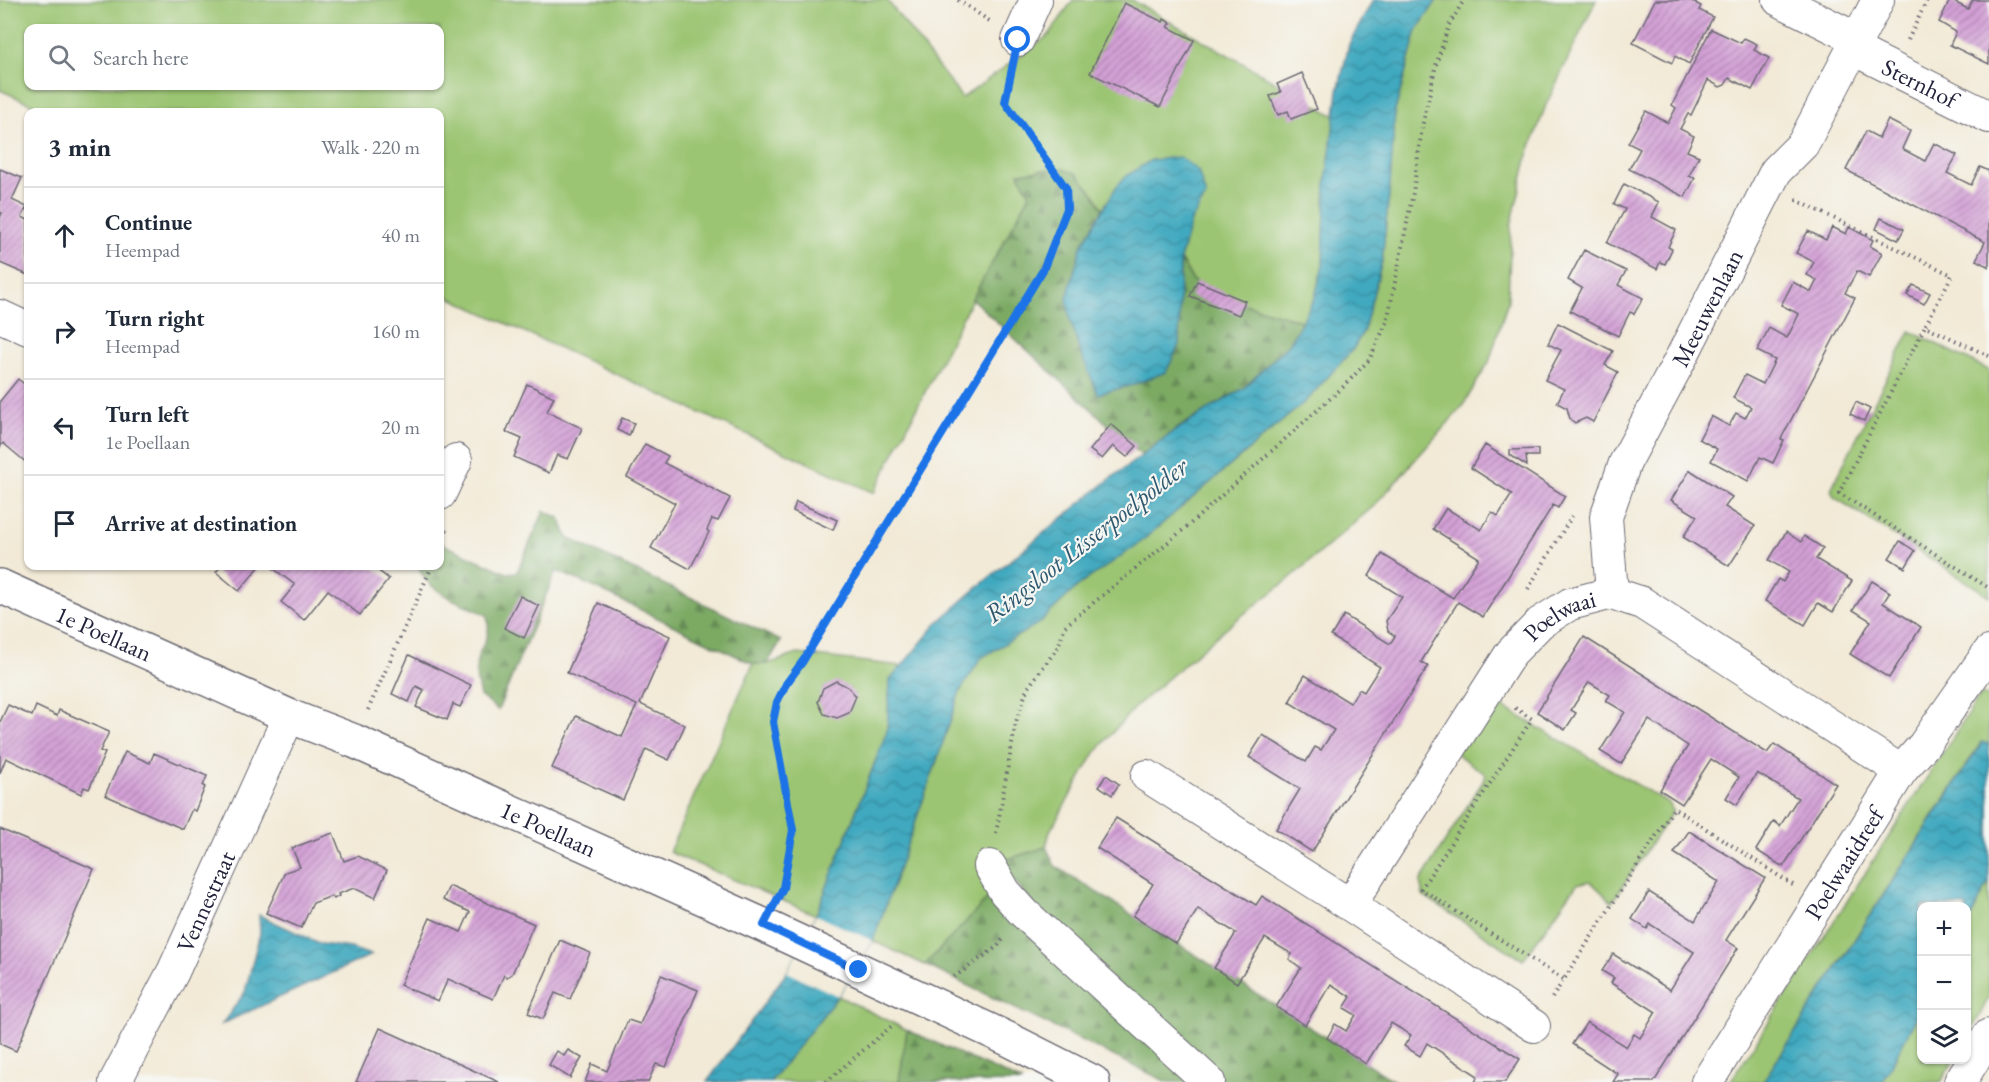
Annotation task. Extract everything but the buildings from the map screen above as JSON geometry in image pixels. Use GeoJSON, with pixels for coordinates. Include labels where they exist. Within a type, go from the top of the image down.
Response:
{"type":"FeatureCollection","features":[{"type":"Feature","properties":{"kind":"street"},"geometry":{"type":"LineString","coordinates":[[1018,40],[1036,0]]}},
{"type":"Feature","properties":{"kind":"street"},"geometry":{"type":"LineString","coordinates":[[1779,0],[1855,44]]}},
{"type":"Feature","properties":{"kind":"street","name":"Meeuwenlaan"},"geometry":{"type":"LineString","coordinates":[[1612,594],[1606,517],[1620,476],[1767,186],[1776,171],[1803,144],[1878,0]]}},
{"type":"Feature","properties":{"kind":"street","name":"Sternhof"},"geometry":{"type":"LineString","coordinates":[[1855,44],[1894,69],[1989,117]]}},
{"type":"Feature","properties":{"kind":"street"},"geometry":{"type":"LineString","coordinates":[[0,316],[24,327]]}},
{"type":"Feature","properties":{"kind":"street"},"geometry":{"type":"LineString","coordinates":[[444,500],[456,460]]}},
{"type":"Feature","properties":{"kind":"street","name":"1e Poellaan"},"geometry":{"type":"LineString","coordinates":[[0,586],[289,716],[354,741],[764,925],[1008,1039],[1093,1082]]}},
{"type":"Feature","properties":{"kind":"street","name":"Poelwaai"},"geometry":{"type":"LineString","coordinates":[[1350,905],[1511,653],[1540,623],[1570,604],[1612,594],[1642,603],[1901,771]]}},
{"type":"Feature","properties":{"kind":"street","name":"Poelwaaidreef"},"geometry":{"type":"LineString","coordinates":[[1707,1082],[1901,771],[1924,745],[1989,652]]}},
{"type":"Feature","properties":{"kind":"street","name":"Vennestraat"},"geometry":{"type":"LineString","coordinates":[[115,1082],[173,972],[289,716]]}},
{"type":"Feature","properties":{"kind":"street"},"geometry":{"type":"LineString","coordinates":[[1147,776],[1534,1026]]}},
{"type":"Feature","properties":{"kind":"street"},"geometry":{"type":"LineString","coordinates":[[990,866],[1005,892],[1024,913],[1209,1082]]}},
{"type":"Feature","properties":{"kind":"street"},"geometry":{"type":"LineString","coordinates":[[1960,1082],[1989,1035]]}},
{"type":"Feature","properties":{"kind":"path"},"geometry":{"type":"LineString","coordinates":[[990,866],[1020,711],[1027,689],[1058,648],[1065,626],[1197,518],[1343,387],[1369,360],[1387,322],[1413,193],[1422,127],[1436,65],[1449,25],[1464,0]]}},
{"type":"Feature","properties":{"kind":"path"},"geometry":{"type":"LineString","coordinates":[[1894,69],[1927,0]]}},
{"type":"Feature","properties":{"kind":"path"},"geometry":{"type":"LineString","coordinates":[[764,925],[783,888],[793,830],[773,722],[777,702],[1043,270],[1067,209],[1066,188],[1005,102],[1018,40]]}},
{"type":"Feature","properties":{"kind":"path"},"geometry":{"type":"LineString","coordinates":[[1767,186],[1952,275],[1839,493],[1989,588]]}},
{"type":"Feature","properties":{"kind":"path"},"geometry":{"type":"LineString","coordinates":[[1925,326],[1989,356]]}},
{"type":"Feature","properties":{"kind":"path"},"geometry":{"type":"LineString","coordinates":[[1526,593],[1574,513]]}},
{"type":"Feature","properties":{"kind":"path"},"geometry":{"type":"LineString","coordinates":[[444,514],[448,527],[444,538]]}},
{"type":"Feature","properties":{"kind":"path"},"geometry":{"type":"LineString","coordinates":[[354,741],[430,570]]}},
{"type":"Feature","properties":{"kind":"path"},"geometry":{"type":"LineString","coordinates":[[1487,690],[1532,719],[1421,889],[1564,980]]}},
{"type":"Feature","properties":{"kind":"path"},"geometry":{"type":"LineString","coordinates":[[1534,1026],[1674,808],[1820,903]]}},
{"type":"Feature","properties":{"kind":"path"},"geometry":{"type":"LineString","coordinates":[[826,1082],[923,1000],[998,946],[1024,913]]}},
{"type":"Feature","properties":{"kind":"green space"},"geometry":{"type":"Polygon","coordinates":[[[0,0],[887,0],[962,98],[1049,35],[1073,0],[1132,0],[1335,116],[1326,182],[1323,265],[1315,297],[1302,321],[1220,297],[1193,281],[1180,259],[1191,220],[1206,196],[1151,160],[1123,181],[1103,209],[1092,191],[1058,168],[1019,173],[1030,195],[972,299],[874,493],[444,295],[444,108],[40,108],[0,90],[0,0]]]}},
{"type":"Feature","properties":{"kind":"green space"},"geometry":{"type":"Polygon","coordinates":[[[1437,0],[1596,0],[1546,105],[1528,155],[1511,226],[1508,301],[1489,362],[1462,407],[1375,505],[1288,580],[1226,628],[1133,709],[1095,753],[1050,831],[1046,847],[999,862],[980,872],[989,898],[925,965],[873,941],[960,691],[981,658],[1039,623],[1079,585],[1136,546],[1308,399],[1353,349],[1364,330],[1382,261],[1395,111],[1417,30],[1437,0]]]}},
{"type":"Feature","properties":{"kind":"green space"},"geometry":{"type":"Polygon","coordinates":[[[1058,168],[1076,173],[1092,191],[1103,209],[1081,247],[1067,298],[1098,394],[1132,385],[1166,372],[1179,345],[1180,259],[1193,281],[1220,297],[1302,321],[1290,343],[1244,388],[1176,429],[1141,455],[972,299],[1030,195],[1019,173],[1058,168]]]}},
{"type":"Feature","properties":{"kind":"green space"},"geometry":{"type":"Polygon","coordinates":[[[1910,331],[1989,370],[1989,596],[1834,497],[1831,489],[1910,331]]]}},
{"type":"Feature","properties":{"kind":"green space"},"geometry":{"type":"Polygon","coordinates":[[[544,511],[560,518],[568,538],[781,641],[767,664],[753,664],[556,571],[498,710],[480,696],[476,676],[478,657],[488,633],[487,615],[458,602],[430,585],[420,570],[444,570],[444,545],[507,573],[517,572],[544,511]]]}},
{"type":"Feature","properties":{"kind":"green space"},"geometry":{"type":"Polygon","coordinates":[[[798,654],[902,666],[890,680],[887,731],[816,915],[669,852],[753,664],[767,664],[798,654]]]}},
{"type":"Feature","properties":{"kind":"green space"},"geometry":{"type":"Polygon","coordinates":[[[1981,694],[1989,697],[1989,744],[1981,742],[1763,1082],[1730,1082],[1981,694]]]}},
{"type":"Feature","properties":{"kind":"green space"},"geometry":{"type":"Polygon","coordinates":[[[1489,699],[1669,803],[1673,811],[1612,902],[1590,881],[1577,884],[1523,960],[1423,896],[1420,882],[1483,781],[1485,774],[1454,752],[1489,699]]]}},
{"type":"Feature","properties":{"kind":"green space"},"geometry":{"type":"Polygon","coordinates":[[[1046,847],[1055,866],[1396,1082],[1224,1082],[1044,917],[999,862],[1046,847]]]}},
{"type":"Feature","properties":{"kind":"green space"},"geometry":{"type":"Polygon","coordinates":[[[1989,881],[1989,997],[1971,1032],[1971,956],[1971,917],[1989,881]]]}},
{"type":"Feature","properties":{"kind":"green space"},"geometry":{"type":"Polygon","coordinates":[[[989,897],[1193,1082],[1167,1082],[925,965],[989,897]]]}},
{"type":"Feature","properties":{"kind":"green space"},"geometry":{"type":"Polygon","coordinates":[[[838,996],[907,1030],[899,1082],[770,1082],[838,996]]]}},
{"type":"Feature","properties":{"kind":"green space"},"geometry":{"type":"Polygon","coordinates":[[[1917,1016],[1917,1064],[1952,1064],[1941,1082],[1882,1082],[1917,1016]]]}},
{"type":"Feature","properties":{"kind":"green space"},"geometry":{"type":"Polygon","coordinates":[[[907,1030],[1018,1080],[1022,1082],[899,1082],[907,1030]]]}},
{"type":"Feature","properties":{"kind":"water","name":"Ringsloot Lisserpoelpolder"},"geometry":{"type":"Polygon","coordinates":[[[1373,0],[1437,0],[1417,30],[1395,111],[1382,261],[1364,330],[1353,349],[1308,399],[1136,546],[1079,585],[1039,623],[981,658],[960,691],[873,941],[838,996],[770,1082],[707,1082],[787,972],[816,915],[887,731],[890,680],[939,621],[986,580],[1106,482],[1176,430],[1244,388],[1290,343],[1315,297],[1323,265],[1326,182],[1338,91],[1349,44],[1373,0]]]}},
{"type":"Feature","properties":{"kind":"water"},"geometry":{"type":"Polygon","coordinates":[[[1180,157],[1198,171],[1206,196],[1191,221],[1180,259],[1179,345],[1166,372],[1132,385],[1098,394],[1079,349],[1070,319],[1067,298],[1081,247],[1116,187],[1125,177],[1151,160],[1180,157]]]}},
{"type":"Feature","properties":{"kind":"water"},"geometry":{"type":"Polygon","coordinates":[[[1982,742],[1989,744],[1989,881],[1971,917],[1971,902],[1917,902],[1917,1016],[1882,1082],[1763,1082],[1982,742]]]}},
{"type":"Feature","properties":{"kind":"water"},"geometry":{"type":"Polygon","coordinates":[[[259,915],[321,944],[351,948],[371,955],[222,1024],[245,992],[260,933],[259,915]]]}},
{"type":"Feature","properties":{"kind":"pier"},"geometry":{"type":"Polygon","coordinates":[[[816,915],[873,941],[838,996],[787,972],[816,915]]]}},
{"type":"Feature","properties":{"kind":"route"},"geometry":{"type":"LineString","coordinates":[[859,970],[764,925],[783,888],[793,830],[773,722],[777,702],[786,684],[803,661],[1043,270],[1067,209],[1066,188],[1005,102],[1018,40]]}}]}
